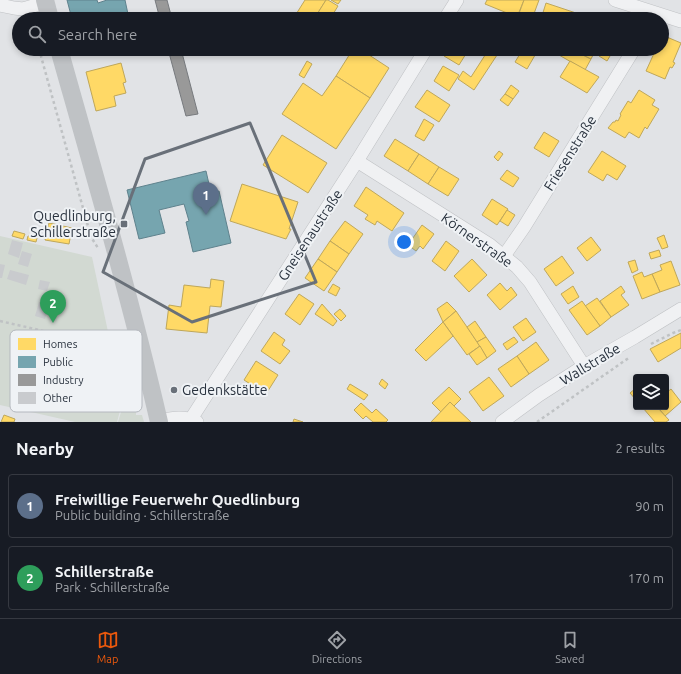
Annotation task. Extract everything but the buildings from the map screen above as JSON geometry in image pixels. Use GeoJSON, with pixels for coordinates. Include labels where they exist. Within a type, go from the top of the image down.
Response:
{"type":"FeatureCollection","features":[{"type":"Feature","properties":{"kind":"main road"},"geometry":{"type":"LineString","coordinates":[[45,1],[48,12]]}},
{"type":"Feature","properties":{"kind":"main road"},"geometry":{"type":"LineString","coordinates":[[61,56],[136,330]]}},
{"type":"Feature","properties":{"kind":"main road"},"geometry":{"type":"LineString","coordinates":[[142,353],[159,422]]}},
{"type":"Feature","properties":{"kind":"street"},"geometry":{"type":"LineString","coordinates":[[449,12],[457,0]]}},
{"type":"Feature","properties":{"kind":"street"},"geometry":{"type":"LineString","coordinates":[[615,0],[644,12]]}},
{"type":"Feature","properties":{"kind":"street"},"geometry":{"type":"LineString","coordinates":[[0,6],[23,9],[45,1]]}},
{"type":"Feature","properties":{"kind":"street"},"geometry":{"type":"LineString","coordinates":[[669,19],[681,21]]}},
{"type":"Feature","properties":{"kind":"street","name":"Gneisenaustraße"},"geometry":{"type":"LineString","coordinates":[[194,421],[422,56]]}},
{"type":"Feature","properties":{"kind":"street","name":"Friesenstraße"},"geometry":{"type":"LineString","coordinates":[[504,256],[524,227],[630,56]]}},
{"type":"Feature","properties":{"kind":"street","name":"Körnerstraße"},"geometry":{"type":"LineString","coordinates":[[357,161],[475,235],[517,267],[530,282],[584,366]]}},
{"type":"Feature","properties":{"kind":"street","name":"Wallstraße"},"geometry":{"type":"LineString","coordinates":[[502,422],[538,395],[681,309]]}},
{"type":"Feature","properties":{"kind":"street"},"geometry":{"type":"LineString","coordinates":[[159,422],[180,417],[194,421]]}},
{"type":"Feature","properties":{"kind":"path"},"geometry":{"type":"LineString","coordinates":[[0,321],[38,330]]}},
{"type":"Feature","properties":{"kind":"path"},"geometry":{"type":"LineString","coordinates":[[649,346],[681,330]]}},
{"type":"Feature","properties":{"kind":"path"},"geometry":{"type":"LineString","coordinates":[[537,422],[630,356]]}},
{"type":"Feature","properties":{"kind":"highlighted area"},"geometry":{"type":"Polygon","coordinates":[[[250,123],[316,282],[192,322],[103,272],[145,159],[250,123]]]}},
{"type":"Feature","properties":{"kind":"shaded area"},"geometry":{"type":"Polygon","coordinates":[[[0,236],[92,257],[108,330],[10,330],[10,407],[0,405],[0,236]]]}},
{"type":"Feature","properties":{"kind":"shaded area"},"geometry":{"type":"Polygon","coordinates":[[[31,412],[120,412],[117,422],[75,422],[31,412]]]}},
{"type":"Feature","properties":{"kind":"shaded area"},"geometry":{"type":"Polygon","coordinates":[[[121,412],[136,412],[136,415],[142,415],[144,422],[118,422],[121,412]]]}},
{"type":"Feature","properties":{"kind":"place","name":"Freiwillige Feuerwehr Quedlinburg"},"geometry":{"type":"Point","coordinates":[206,215]}},
{"type":"Feature","properties":{"kind":"place","name":"Quedlinburg, Schillerstraße"},"geometry":{"type":"Point","coordinates":[124,224]}},
{"type":"Feature","properties":{"kind":"place","name":"Schillerstraße"},"geometry":{"type":"Point","coordinates":[53,323]}},
{"type":"Feature","properties":{"kind":"place","name":"Gedenkstätte"},"geometry":{"type":"Point","coordinates":[174,390]}}]}
